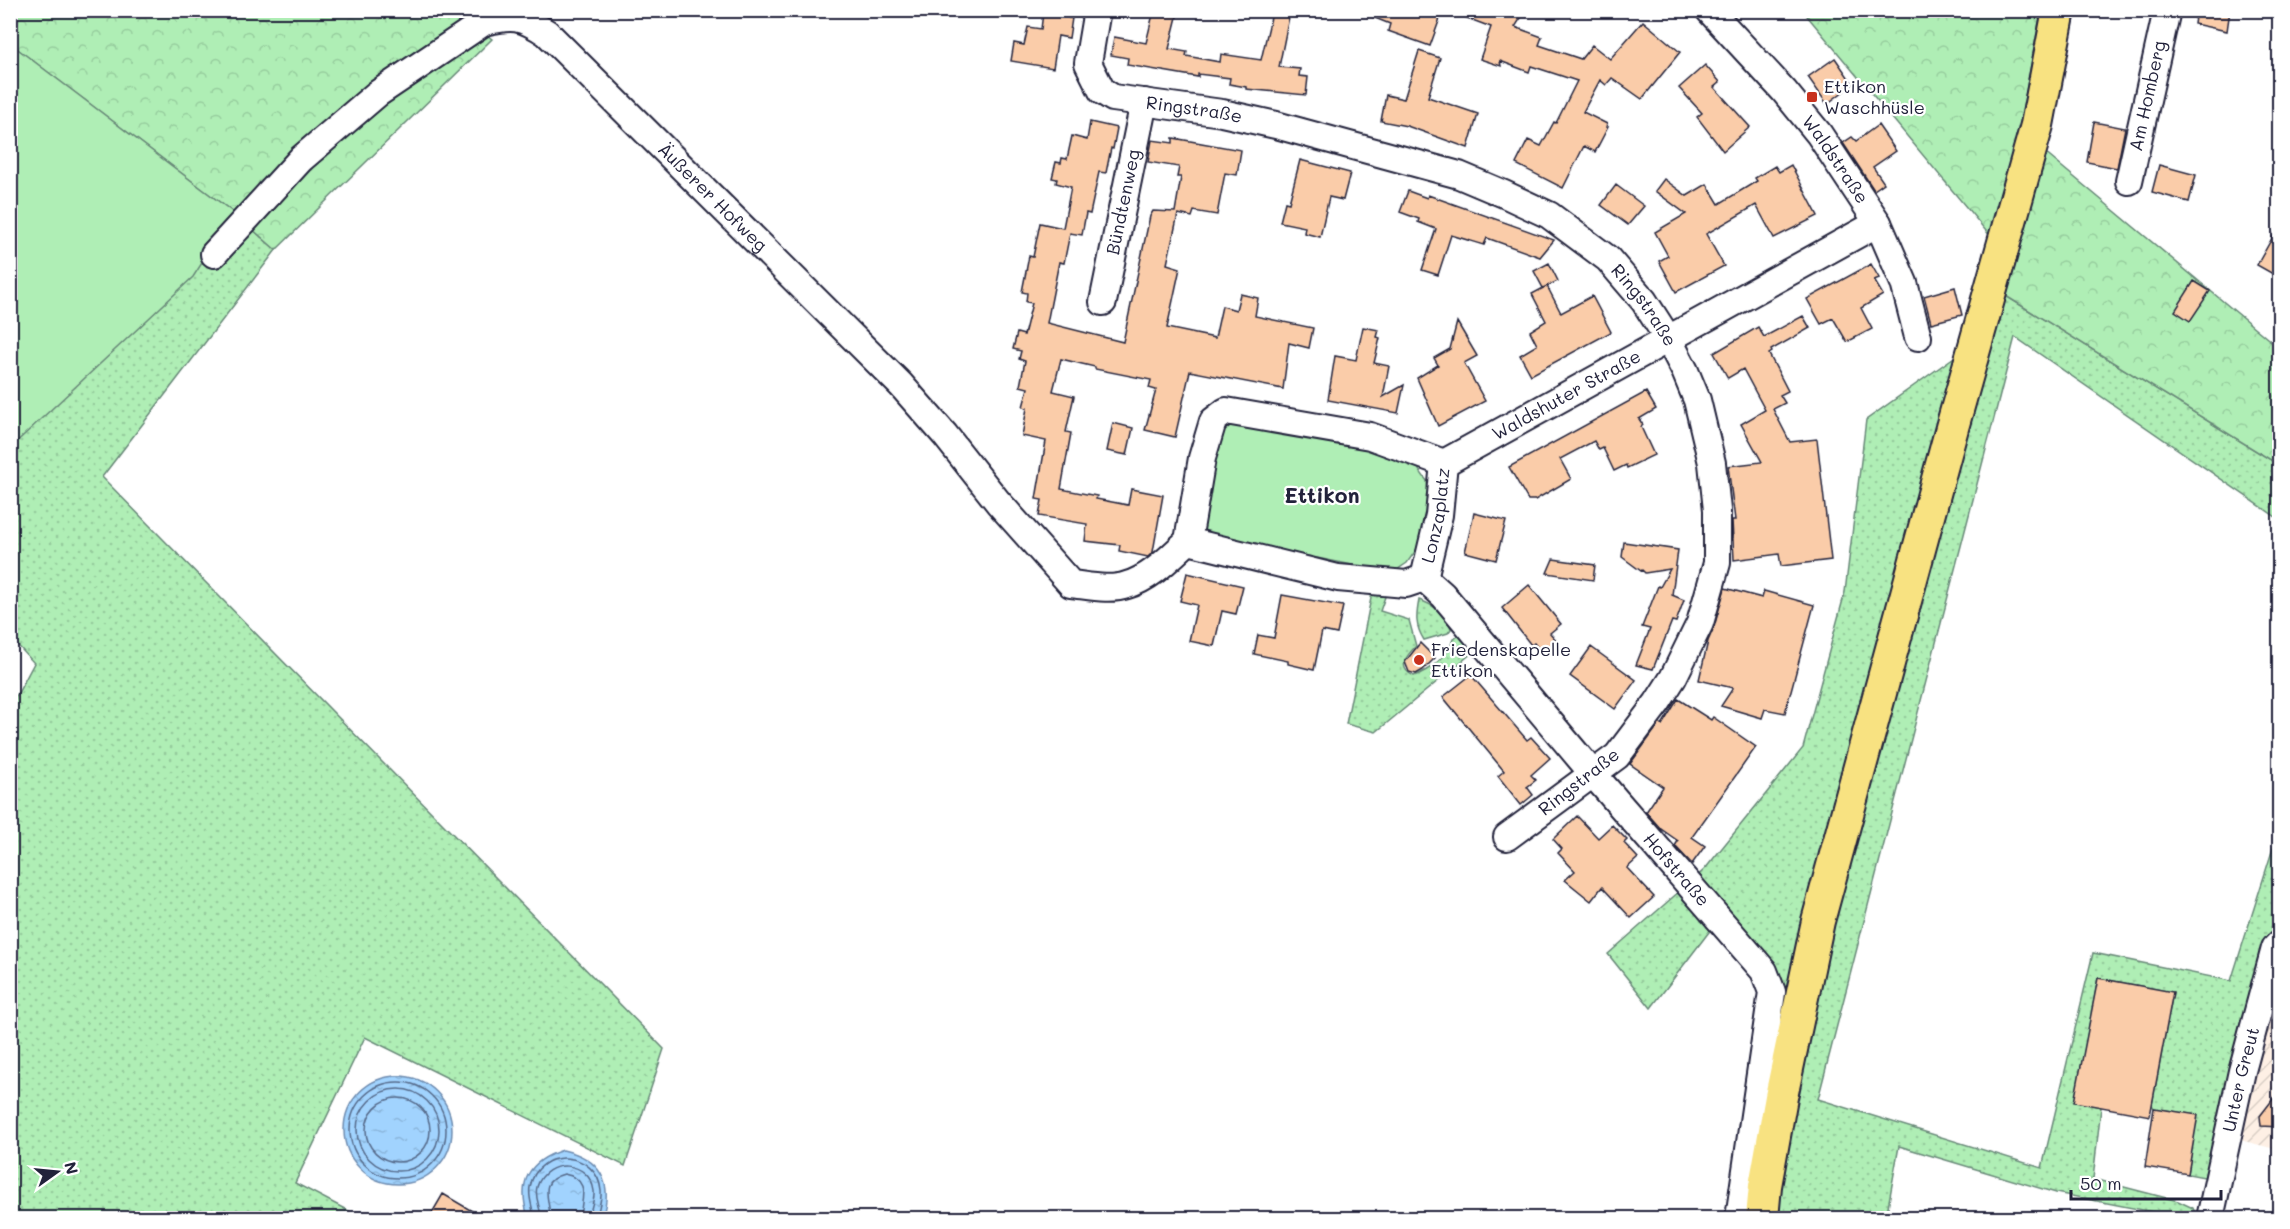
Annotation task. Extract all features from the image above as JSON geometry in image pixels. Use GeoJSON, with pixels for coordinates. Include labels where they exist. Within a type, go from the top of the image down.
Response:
{"type":"FeatureCollection","features":[{"type":"Feature","properties":{"kind":"main road"},"geometry":{"type":"LineString","coordinates":[[1762,1218],[1765,1186],[1781,1097],[1818,921],[2037,125],[2059,10]]}},
{"type":"Feature","properties":{"kind":"street","name":"Ringstraße"},"geometry":{"type":"LineString","coordinates":[[1097,10],[1088,63],[1097,83],[1107,94],[1119,99],[1222,113],[1276,125],[1459,175],[1549,215],[1608,259],[1644,301],[1669,340],[1685,371],[1697,400],[1707,437],[1717,510],[1717,563],[1700,623],[1657,703],[1617,756],[1507,837]]}},
{"type":"Feature","properties":{"kind":"street","name":"Waldstraße"},"geometry":{"type":"LineString","coordinates":[[1709,10],[1819,134],[1878,223],[1904,283],[1918,337]]}},
{"type":"Feature","properties":{"kind":"street","name":"Am Homberg"},"geometry":{"type":"LineString","coordinates":[[2129,181],[2167,10]]}},
{"type":"Feature","properties":{"kind":"street","name":"Äußerer Hofweg"},"geometry":{"type":"LineString","coordinates":[[214,254],[301,159],[377,94],[484,22],[504,17],[524,19],[547,33],[901,385],[945,435],[998,502],[1071,584],[1102,588],[1127,585],[1162,564],[1188,541]]}},
{"type":"Feature","properties":{"kind":"street","name":"Bündtenweg"},"geometry":{"type":"LineString","coordinates":[[1103,302],[1144,102]]}},
{"type":"Feature","properties":{"kind":"street","name":"Waldshuter Straße"},"geometry":{"type":"LineString","coordinates":[[1444,463],[1878,223]]}},
{"type":"Feature","properties":{"kind":"street","name":"Lonzaplatz"},"geometry":{"type":"LineString","coordinates":[[1226,411],[1370,436],[1444,463],[1439,515],[1424,579],[1406,584],[1338,578],[1188,541],[1202,458],[1213,420],[1226,411]]}},
{"type":"Feature","properties":{"kind":"street","name":"Hofstraße"},"geometry":{"type":"LineString","coordinates":[[1424,579],[1443,595],[1594,775],[1764,971],[1772,992],[1738,1218]]}},
{"type":"Feature","properties":{"kind":"street","name":"Unter Greut"},"geometry":{"type":"LineString","coordinates":[[2210,1218],[2242,1071],[2275,948],[2280,943]]}},
{"type":"Feature","properties":{"kind":"shaded area"},"geometry":{"type":"Polygon","coordinates":[[[2279,946],[2279,1150],[2232,1138],[2279,946]]]}},
{"type":"Feature","properties":{"kind":"green space"},"geometry":{"type":"Polygon","coordinates":[[[10,11],[493,11],[481,30],[492,39],[276,250],[234,213],[11,44],[10,11]]]}},
{"type":"Feature","properties":{"kind":"green space"},"geometry":{"type":"Polygon","coordinates":[[[1803,11],[2041,11],[2012,166],[1991,237],[1803,11]]]}},
{"type":"Feature","properties":{"kind":"green space"},"geometry":{"type":"Polygon","coordinates":[[[11,44],[234,213],[193,277],[11,447],[11,44]]]}},
{"type":"Feature","properties":{"kind":"green space"},"geometry":{"type":"Polygon","coordinates":[[[2044,152],[2279,348],[2279,465],[2001,293],[2044,152]]]}},
{"type":"Feature","properties":{"kind":"green space"},"geometry":{"type":"Polygon","coordinates":[[[206,193],[234,213],[276,250],[102,477],[664,1049],[625,1166],[365,1037],[295,1183],[362,1218],[11,1218],[10,708],[34,663],[11,638],[11,447],[27,431],[206,193]]]}},
{"type":"Feature","properties":{"kind":"green space"},"geometry":{"type":"Polygon","coordinates":[[[2001,293],[2279,465],[2279,519],[2015,337],[1818,1099],[2042,1168],[2093,953],[2231,981],[2279,829],[2279,924],[2274,930],[2211,1171],[2204,1177],[2188,1174],[2197,1115],[2154,1108],[2152,1105],[2173,992],[2098,978],[2075,1101],[2101,1107],[2093,1179],[2178,1201],[2193,1208],[2197,1218],[2174,1218],[2174,1216],[2056,1193],[1899,1146],[1886,1218],[1773,1218],[1807,1012],[2001,293]]]}},
{"type":"Feature","properties":{"kind":"green space"},"geometry":{"type":"Polygon","coordinates":[[[1957,355],[1787,992],[1777,989],[1694,879],[1705,869],[1803,748],[1845,592],[1866,420],[1957,355]]]}},
{"type":"Feature","properties":{"kind":"green space"},"geometry":{"type":"Polygon","coordinates":[[[1224,419],[1363,445],[1417,467],[1427,481],[1429,501],[1421,543],[1407,563],[1395,571],[1388,572],[1206,536],[1201,533],[1198,517],[1224,419]]]}},
{"type":"Feature","properties":{"kind":"green space"},"geometry":{"type":"Polygon","coordinates":[[[1372,593],[1386,594],[1380,611],[1409,620],[1416,646],[1404,665],[1405,669],[1414,676],[1438,662],[1453,639],[1458,636],[1462,637],[1473,652],[1376,732],[1346,724],[1372,593]]]}},
{"type":"Feature","properties":{"kind":"green space"},"geometry":{"type":"Polygon","coordinates":[[[1419,600],[1434,607],[1447,619],[1451,629],[1448,633],[1424,640],[1417,621],[1419,600]]]}},
{"type":"Feature","properties":{"kind":"green space"},"geometry":{"type":"Polygon","coordinates":[[[1681,890],[1712,928],[1651,1008],[1608,954],[1681,890]]]}},
{"type":"Feature","properties":{"kind":"water"},"geometry":{"type":"Polygon","coordinates":[[[398,1076],[419,1080],[436,1092],[448,1109],[452,1130],[448,1151],[436,1168],[419,1180],[398,1184],[377,1180],[360,1168],[348,1151],[344,1130],[348,1109],[360,1092],[377,1080],[398,1076]]]}},
{"type":"Feature","properties":{"kind":"water"},"geometry":{"type":"Polygon","coordinates":[[[563,1150],[586,1159],[601,1174],[606,1194],[602,1218],[528,1217],[524,1193],[528,1175],[541,1160],[563,1150]]]}},
{"type":"Feature","properties":{"kind":"building"},"geometry":{"type":"Polygon","coordinates":[[[1048,10],[1070,10],[1069,18],[1072,18],[1069,38],[1058,36],[1053,68],[1011,61],[1014,43],[1024,45],[1028,27],[1041,29],[1043,13],[1048,14],[1048,10]]]}},
{"type":"Feature","properties":{"kind":"building"},"geometry":{"type":"Polygon","coordinates":[[[1154,10],[1178,13],[1169,49],[1187,52],[1186,56],[1220,62],[1221,54],[1261,60],[1272,13],[1289,17],[1279,67],[1300,69],[1299,76],[1308,77],[1306,95],[1246,89],[1246,87],[1229,84],[1230,78],[1198,74],[1198,77],[1127,65],[1128,58],[1111,55],[1114,37],[1146,43],[1154,10]]]}},
{"type":"Feature","properties":{"kind":"building"},"geometry":{"type":"Polygon","coordinates":[[[1360,10],[1443,10],[1430,46],[1388,31],[1390,24],[1360,12],[1360,10]]]}},
{"type":"Feature","properties":{"kind":"building"},"geometry":{"type":"Polygon","coordinates":[[[1451,10],[1526,10],[1515,27],[1542,37],[1539,45],[1581,59],[1592,45],[1610,59],[1643,21],[1680,52],[1642,99],[1612,78],[1606,85],[1600,80],[1583,112],[1607,124],[1606,127],[1608,127],[1595,152],[1584,146],[1563,188],[1516,164],[1528,140],[1541,146],[1554,122],[1556,123],[1577,81],[1531,66],[1529,72],[1500,61],[1501,66],[1480,59],[1491,27],[1451,12],[1451,10]]]}},
{"type":"Feature","properties":{"kind":"building"},"geometry":{"type":"Polygon","coordinates":[[[2196,10],[2230,10],[2227,31],[2194,24],[2196,10]]]}},
{"type":"Feature","properties":{"kind":"building"},"geometry":{"type":"Polygon","coordinates":[[[1419,51],[1440,58],[1428,97],[1478,114],[1468,148],[1407,126],[1381,121],[1386,95],[1404,99],[1419,51]]]}},
{"type":"Feature","properties":{"kind":"building"},"geometry":{"type":"Polygon","coordinates":[[[1835,58],[1853,84],[1827,104],[1808,77],[1835,58]]]}},
{"type":"Feature","properties":{"kind":"building"},"geometry":{"type":"Polygon","coordinates":[[[1705,65],[1720,82],[1714,87],[1750,127],[1723,151],[1697,117],[1702,113],[1679,88],[1705,65]]]}},
{"type":"Feature","properties":{"kind":"building"},"geometry":{"type":"Polygon","coordinates":[[[1090,122],[1117,128],[1113,149],[1111,148],[1106,173],[1099,172],[1090,214],[1086,213],[1082,235],[1070,233],[1064,263],[1059,262],[1047,323],[1123,342],[1150,216],[1153,211],[1175,212],[1181,177],[1177,177],[1179,167],[1148,162],[1152,140],[1173,143],[1173,138],[1241,150],[1237,175],[1225,173],[1217,215],[1194,211],[1192,217],[1178,214],[1167,264],[1180,268],[1167,328],[1215,338],[1222,306],[1236,310],[1240,294],[1258,298],[1255,316],[1313,328],[1309,348],[1289,343],[1283,389],[1190,371],[1175,437],[1145,430],[1156,390],[1149,388],[1151,380],[1095,369],[1095,367],[1061,359],[1053,391],[1074,396],[1066,432],[1071,433],[1061,489],[1128,505],[1131,489],[1163,495],[1153,552],[1148,557],[1119,551],[1120,545],[1085,541],[1087,524],[1039,516],[1042,500],[1036,499],[1046,441],[1022,436],[1027,408],[1023,407],[1028,388],[1020,386],[1025,361],[1019,359],[1021,351],[1013,349],[1017,333],[1024,335],[1032,303],[1026,302],[1027,293],[1022,292],[1029,256],[1033,257],[1040,223],[1063,228],[1071,187],[1056,183],[1057,179],[1052,178],[1056,162],[1061,163],[1062,158],[1067,159],[1072,136],[1087,140],[1090,122]]]}},
{"type":"Feature","properties":{"kind":"building"},"geometry":{"type":"Polygon","coordinates":[[[2094,122],[2125,128],[2117,168],[2087,162],[2094,122]]]}},
{"type":"Feature","properties":{"kind":"building"},"geometry":{"type":"Polygon","coordinates":[[[1878,125],[1896,151],[1873,167],[1884,183],[1874,190],[1843,143],[1852,137],[1856,141],[1878,125]]]}},
{"type":"Feature","properties":{"kind":"building"},"geometry":{"type":"Polygon","coordinates":[[[1300,160],[1350,173],[1343,200],[1329,197],[1320,237],[1304,233],[1305,227],[1280,222],[1285,202],[1289,203],[1300,160]]]}},
{"type":"Feature","properties":{"kind":"building"},"geometry":{"type":"Polygon","coordinates":[[[1791,165],[1818,216],[1774,238],[1756,205],[1706,234],[1724,266],[1676,292],[1659,261],[1668,256],[1655,232],[1686,214],[1655,191],[1664,179],[1687,196],[1707,184],[1719,204],[1757,181],[1755,178],[1775,166],[1779,172],[1791,165]]]}},
{"type":"Feature","properties":{"kind":"building"},"geometry":{"type":"Polygon","coordinates":[[[2159,165],[2196,175],[2189,202],[2152,192],[2159,165]]]}},
{"type":"Feature","properties":{"kind":"building"},"geometry":{"type":"Polygon","coordinates":[[[1616,185],[1644,206],[1628,225],[1601,205],[1616,185]]]}},
{"type":"Feature","properties":{"kind":"building"},"geometry":{"type":"Polygon","coordinates":[[[1408,191],[1427,198],[1428,195],[1554,240],[1540,257],[1487,238],[1484,245],[1451,235],[1438,275],[1422,270],[1436,229],[1400,212],[1408,191]]]}},
{"type":"Feature","properties":{"kind":"building"},"geometry":{"type":"Polygon","coordinates":[[[2280,224],[2280,278],[2257,265],[2280,224]]]}},
{"type":"Feature","properties":{"kind":"building"},"geometry":{"type":"Polygon","coordinates":[[[1549,263],[1558,281],[1543,288],[1534,271],[1549,263]]]}},
{"type":"Feature","properties":{"kind":"building"},"geometry":{"type":"Polygon","coordinates":[[[1871,264],[1879,278],[1874,280],[1883,295],[1861,308],[1872,329],[1847,342],[1833,318],[1821,324],[1807,299],[1871,264]]]}},
{"type":"Feature","properties":{"kind":"building"},"geometry":{"type":"Polygon","coordinates":[[[2194,281],[2210,291],[2190,321],[2175,311],[2194,281]]]}},
{"type":"Feature","properties":{"kind":"building"},"geometry":{"type":"Polygon","coordinates":[[[1547,286],[1561,313],[1592,296],[1611,332],[1531,375],[1520,355],[1537,345],[1530,331],[1546,321],[1532,294],[1547,286]]]}},
{"type":"Feature","properties":{"kind":"building"},"geometry":{"type":"Polygon","coordinates":[[[1955,287],[1962,315],[1931,323],[1924,296],[1955,287]]]}},
{"type":"Feature","properties":{"kind":"building"},"geometry":{"type":"Polygon","coordinates":[[[1803,316],[1810,328],[1771,350],[1769,354],[1788,391],[1780,395],[1785,403],[1773,409],[1790,442],[1817,439],[1831,560],[1781,566],[1779,554],[1734,560],[1732,520],[1735,520],[1728,466],[1762,462],[1741,424],[1765,410],[1743,369],[1728,378],[1714,353],[1758,327],[1764,337],[1803,316]]]}},
{"type":"Feature","properties":{"kind":"building"},"geometry":{"type":"Polygon","coordinates":[[[1457,322],[1477,356],[1464,363],[1485,401],[1438,426],[1417,378],[1438,365],[1434,358],[1450,349],[1457,322]]]}},
{"type":"Feature","properties":{"kind":"building"},"geometry":{"type":"Polygon","coordinates":[[[1363,327],[1379,330],[1377,337],[1380,338],[1374,363],[1389,366],[1383,397],[1404,385],[1398,413],[1328,400],[1335,356],[1356,360],[1363,327]]]}},
{"type":"Feature","properties":{"kind":"building"},"geometry":{"type":"Polygon","coordinates":[[[1646,392],[1656,409],[1639,419],[1654,455],[1627,468],[1626,465],[1614,471],[1603,448],[1599,450],[1594,441],[1560,459],[1571,479],[1535,500],[1528,500],[1509,467],[1646,392]]]}},
{"type":"Feature","properties":{"kind":"building"},"geometry":{"type":"Polygon","coordinates":[[[1113,423],[1133,428],[1127,455],[1107,451],[1113,423]]]}},
{"type":"Feature","properties":{"kind":"building"},"geometry":{"type":"Polygon","coordinates":[[[1474,513],[1506,521],[1496,560],[1465,552],[1474,513]]]}},
{"type":"Feature","properties":{"kind":"building"},"geometry":{"type":"Polygon","coordinates":[[[1624,542],[1678,550],[1672,595],[1684,600],[1676,622],[1672,621],[1653,669],[1636,665],[1650,629],[1642,627],[1658,586],[1660,587],[1670,569],[1645,573],[1641,571],[1622,557],[1624,542]]]}},
{"type":"Feature","properties":{"kind":"building"},"geometry":{"type":"Polygon","coordinates":[[[1553,559],[1595,565],[1593,580],[1547,573],[1553,559]]]}},
{"type":"Feature","properties":{"kind":"building"},"geometry":{"type":"Polygon","coordinates":[[[1187,573],[1243,586],[1236,614],[1222,611],[1214,646],[1189,641],[1197,605],[1180,601],[1187,573]]]}},
{"type":"Feature","properties":{"kind":"building"},"geometry":{"type":"Polygon","coordinates":[[[1529,585],[1561,624],[1550,633],[1557,641],[1542,653],[1534,643],[1531,645],[1502,608],[1529,585]]]}},
{"type":"Feature","properties":{"kind":"building"},"geometry":{"type":"Polygon","coordinates":[[[1725,588],[1762,598],[1764,591],[1814,605],[1785,713],[1765,709],[1762,718],[1721,706],[1733,688],[1699,680],[1708,641],[1725,588]]]}},
{"type":"Feature","properties":{"kind":"building"},"geometry":{"type":"Polygon","coordinates":[[[1282,595],[1343,606],[1337,634],[1322,631],[1314,670],[1288,664],[1288,661],[1254,654],[1258,635],[1274,638],[1282,595]]]}},
{"type":"Feature","properties":{"kind":"building","name":"Friedenskapelle Ettikon"},"geometry":{"type":"Polygon","coordinates":[[[1420,643],[1435,658],[1416,674],[1409,672],[1405,662],[1420,643]]]}},
{"type":"Feature","properties":{"kind":"building"},"geometry":{"type":"Polygon","coordinates":[[[1591,647],[1636,680],[1615,709],[1570,676],[1591,647]]]}},
{"type":"Feature","properties":{"kind":"building"},"geometry":{"type":"Polygon","coordinates":[[[1471,675],[1527,740],[1531,737],[1550,758],[1531,775],[1536,780],[1527,787],[1533,795],[1521,805],[1498,776],[1504,771],[1443,697],[1471,675]]]}},
{"type":"Feature","properties":{"kind":"building"},"geometry":{"type":"Polygon","coordinates":[[[1678,699],[1711,720],[1713,717],[1756,747],[1692,837],[1705,846],[1692,864],[1675,846],[1678,841],[1661,829],[1646,812],[1663,787],[1630,764],[1660,723],[1662,725],[1678,699]]]}},
{"type":"Feature","properties":{"kind":"building"},"geometry":{"type":"Polygon","coordinates":[[[1577,816],[1598,838],[1612,825],[1627,840],[1624,843],[1638,858],[1627,868],[1654,897],[1631,918],[1602,887],[1591,901],[1565,880],[1575,871],[1558,853],[1562,849],[1553,839],[1577,816]]]}},
{"type":"Feature","properties":{"kind":"building"},"geometry":{"type":"Polygon","coordinates":[[[2098,978],[2173,992],[2150,1116],[2074,1102],[2098,978]]]}},
{"type":"Feature","properties":{"kind":"building"},"geometry":{"type":"Polygon","coordinates":[[[2280,1090],[2280,1127],[2261,1126],[2260,1116],[2280,1090]]]}},
{"type":"Feature","properties":{"kind":"building"},"geometry":{"type":"Polygon","coordinates":[[[2154,1108],[2198,1115],[2188,1174],[2145,1167],[2154,1108]]]}},
{"type":"Feature","properties":{"kind":"building"},"geometry":{"type":"Polygon","coordinates":[[[443,1194],[484,1218],[429,1218],[443,1194]]]}},
{"type":"Feature","properties":{"kind":"place","name":"Ettikon Waschhüsle"},"geometry":{"type":"Point","coordinates":[1812,97]}},
{"type":"Feature","properties":{"kind":"place","name":"Friedenskapelle Ettikon"},"geometry":{"type":"Point","coordinates":[1419,660]}},
{"type":"Feature","properties":{"kind":"district","name":"Ettikon"},"geometry":{"type":"Point","coordinates":[1322,496]}}]}
